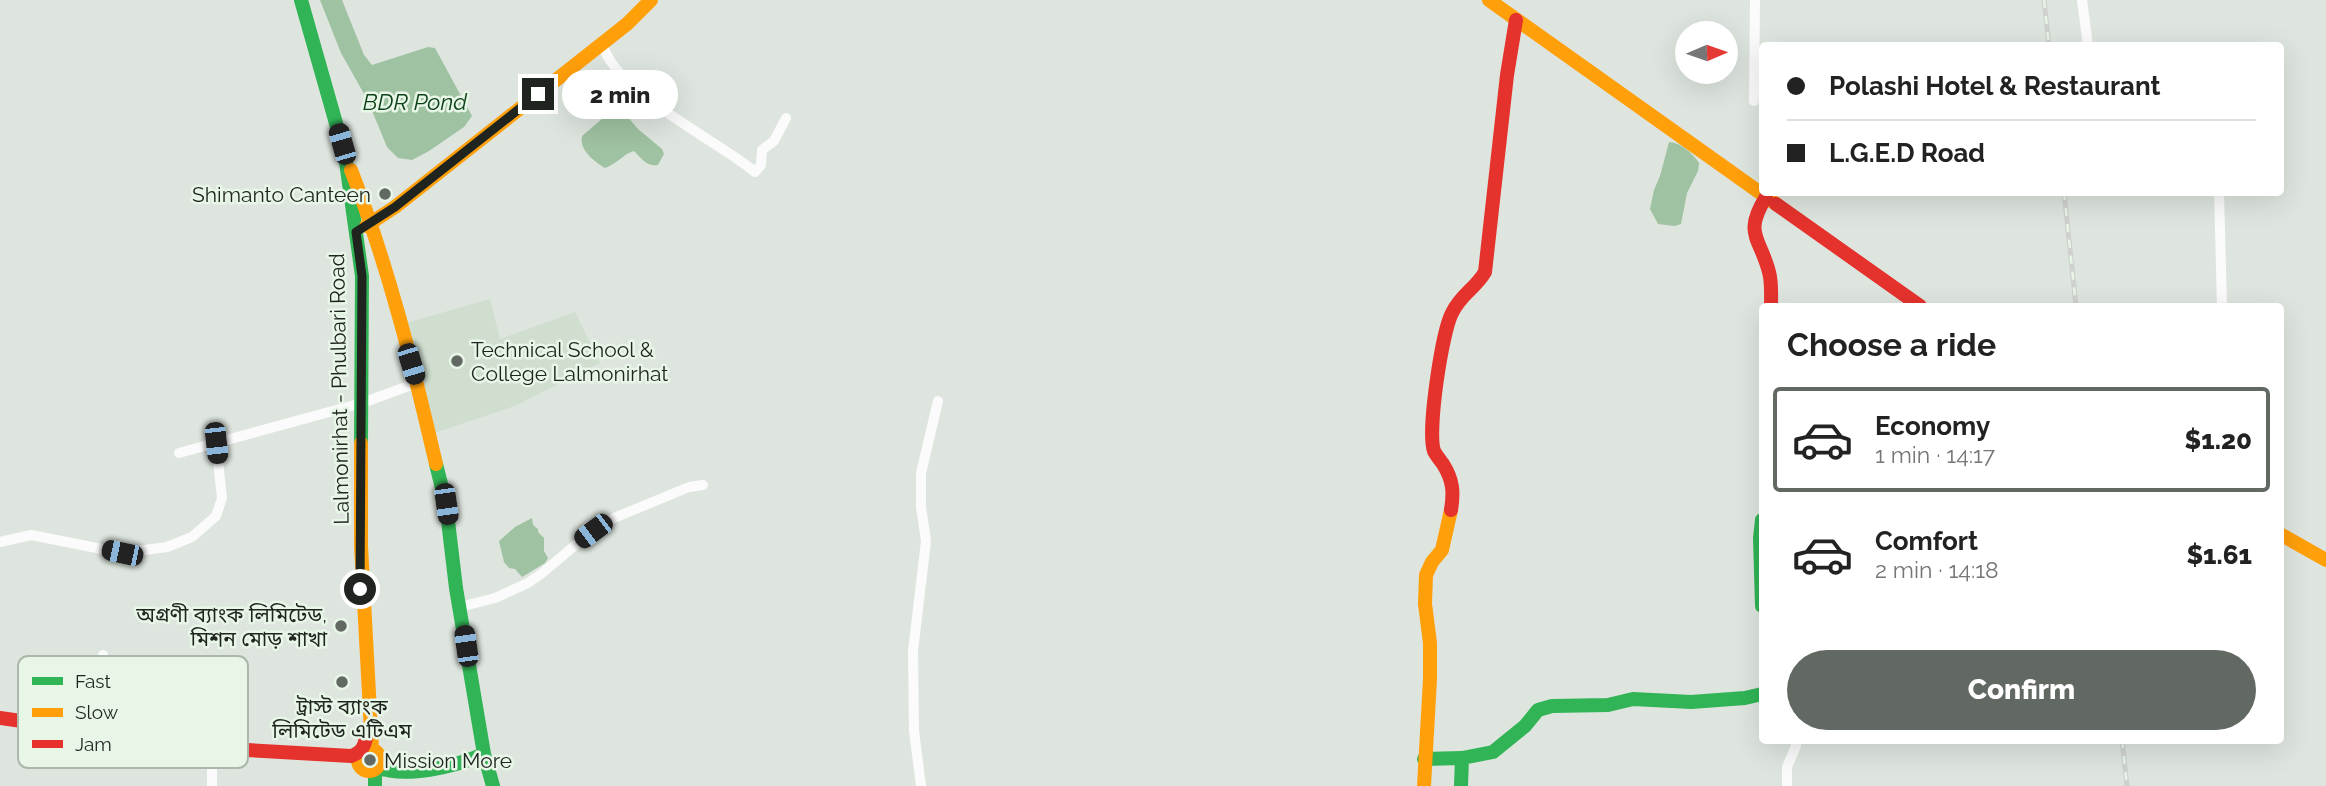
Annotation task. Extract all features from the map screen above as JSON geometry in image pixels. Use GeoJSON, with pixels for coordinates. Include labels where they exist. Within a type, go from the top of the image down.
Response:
{"type":"FeatureCollection","features":[{"type":"Feature","properties":{"kind":"main road"},"geometry":{"type":"LineString","coordinates":[[301,0],[345,155],[371,222],[417,383],[446,504],[484,754],[493,786]]}},
{"type":"Feature","properties":{"kind":"main road"},"geometry":{"type":"LineString","coordinates":[[356,232],[427,182],[627,24],[651,0]]}},
{"type":"Feature","properties":{"kind":"main road"},"geometry":{"type":"LineString","coordinates":[[1489,0],[1759,192]]}},
{"type":"Feature","properties":{"kind":"main road"},"geometry":{"type":"LineString","coordinates":[[1424,786],[1430,679],[1430,643],[1425,604],[1426,575],[1446,538],[1454,494],[1451,477],[1434,450],[1437,379],[1446,326],[1452,312],[1464,293],[1477,285],[1485,272],[1507,75],[1516,20]]}},
{"type":"Feature","properties":{"kind":"main road","name":"Lalmonirhat - Phulbari Road"},"geometry":{"type":"LineString","coordinates":[[345,155],[362,276],[360,589],[367,719],[366,751]]}},
{"type":"Feature","properties":{"kind":"main road"},"geometry":{"type":"LineString","coordinates":[[1771,303],[1769,270],[1753,232],[1756,212],[1766,197],[1916,303]]}},
{"type":"Feature","properties":{"kind":"main road"},"geometry":{"type":"LineString","coordinates":[[2284,536],[2326,559]]}},
{"type":"Feature","properties":{"kind":"main road"},"geometry":{"type":"LineString","coordinates":[[1424,759],[1462,758],[1493,752],[1525,726],[1538,710],[1552,706],[1608,705],[1633,699],[1691,702],[1759,695]]}},
{"type":"Feature","properties":{"kind":"main road"},"geometry":{"type":"LineString","coordinates":[[0,718],[18,721]]}},
{"type":"Feature","properties":{"kind":"main road"},"geometry":{"type":"LineString","coordinates":[[0,725],[18,728]]}},
{"type":"Feature","properties":{"kind":"main road"},"geometry":{"type":"LineString","coordinates":[[248,750],[351,756],[366,751],[379,755],[372,769],[375,786]]}},
{"type":"Feature","properties":{"kind":"main road"},"geometry":{"type":"LineString","coordinates":[[366,751],[358,762],[372,769]]}},
{"type":"Feature","properties":{"kind":"main road"},"geometry":{"type":"LineString","coordinates":[[248,759],[352,766],[390,772],[435,768],[475,760],[484,754]]}},
{"type":"Feature","properties":{"kind":"main road"},"geometry":{"type":"LineString","coordinates":[[1461,786],[1462,758]]}},
{"type":"Feature","properties":{"kind":"street"},"geometry":{"type":"LineString","coordinates":[[1754,101],[1755,0]]}},
{"type":"Feature","properties":{"kind":"street"},"geometry":{"type":"LineString","coordinates":[[2082,0],[2087,42]]}},
{"type":"Feature","properties":{"kind":"street"},"geometry":{"type":"LineString","coordinates":[[602,42],[604,52],[620,74],[639,92],[755,172],[761,165],[762,150],[774,141],[786,118]]}},
{"type":"Feature","properties":{"kind":"street"},"geometry":{"type":"LineString","coordinates":[[2219,196],[2222,303]]}},
{"type":"Feature","properties":{"kind":"street"},"geometry":{"type":"LineString","coordinates":[[179,453],[362,403],[417,383]]}},
{"type":"Feature","properties":{"kind":"street"},"geometry":{"type":"LineString","coordinates":[[921,786],[914,731],[914,664],[926,541],[921,507],[921,473],[938,401]]}},
{"type":"Feature","properties":{"kind":"street"},"geometry":{"type":"LineString","coordinates":[[0,542],[31,535],[122,553],[167,547],[192,537],[216,516],[222,498],[216,443]]}},
{"type":"Feature","properties":{"kind":"street"},"geometry":{"type":"LineString","coordinates":[[460,607],[495,598],[528,583],[586,536],[614,518],[689,487],[703,485]]}},
{"type":"Feature","properties":{"kind":"street"},"geometry":{"type":"LineString","coordinates":[[1787,786],[1787,766],[1796,744]]}},
{"type":"Feature","properties":{"kind":"street"},"geometry":{"type":"LineString","coordinates":[[212,768],[212,786]]}},
{"type":"Feature","properties":{"kind":"shaded area","name":"Technical School & College Lalmonirhat"},"geometry":{"type":"Polygon","coordinates":[[[490,299],[500,339],[575,312],[600,363],[515,406],[429,435],[399,325],[490,299]]]}},
{"type":"Feature","properties":{"kind":"water","name":"BDR Pond"},"geometry":{"type":"Polygon","coordinates":[[[320,0],[342,0],[364,55],[372,65],[428,47],[435,48],[472,116],[464,127],[412,160],[398,158],[387,147],[368,101],[341,53],[320,0]]]}},
{"type":"Feature","properties":{"kind":"water"},"geometry":{"type":"Polygon","coordinates":[[[616,107],[662,149],[664,154],[658,165],[648,164],[634,151],[605,168],[585,150],[582,136],[616,107]]]}},
{"type":"Feature","properties":{"kind":"water"},"geometry":{"type":"Polygon","coordinates":[[[1669,142],[1686,149],[1699,163],[1687,193],[1681,224],[1675,226],[1658,224],[1650,209],[1669,142]]]}},
{"type":"Feature","properties":{"kind":"water"},"geometry":{"type":"Polygon","coordinates":[[[532,518],[533,525],[544,538],[544,551],[548,558],[545,563],[522,577],[504,562],[499,541],[515,527],[532,518]]]}},
{"type":"Feature","properties":{"kind":"railway"},"geometry":{"type":"LineString","coordinates":[[2044,0],[2049,42]]}},
{"type":"Feature","properties":{"kind":"railway"},"geometry":{"type":"LineString","coordinates":[[2064,196],[2076,303]]}},
{"type":"Feature","properties":{"kind":"railway"},"geometry":{"type":"LineString","coordinates":[[2122,744],[2127,786]]}},
{"type":"Feature","properties":{"kind":"traffic: fast"},"geometry":{"type":"LineString","coordinates":[[301,0],[345,155],[362,276],[361,443]]}},
{"type":"Feature","properties":{"kind":"traffic: fast"},"geometry":{"type":"LineString","coordinates":[[436,464],[446,504],[456,588],[484,754]]}},
{"type":"Feature","properties":{"kind":"traffic: fast"},"geometry":{"type":"LineString","coordinates":[[1424,759],[1462,758],[1493,752],[1525,726],[1538,710],[1552,706],[1608,705],[1633,699],[1691,702],[1759,695]]}},
{"type":"Feature","properties":{"kind":"traffic: fast"},"geometry":{"type":"LineString","coordinates":[[378,767],[402,772],[431,770],[484,754],[493,786]]}},
{"type":"Feature","properties":{"kind":"traffic: fast"},"geometry":{"type":"LineString","coordinates":[[1461,786],[1462,758]]}},
{"type":"Feature","properties":{"kind":"traffic: fast"},"geometry":{"type":"LineString","coordinates":[[375,770],[375,786]]}},
{"type":"Feature","properties":{"kind":"traffic: slow"},"geometry":{"type":"LineString","coordinates":[[366,226],[395,207],[627,24],[651,0]]}},
{"type":"Feature","properties":{"kind":"traffic: slow"},"geometry":{"type":"LineString","coordinates":[[1489,0],[1759,192]]}},
{"type":"Feature","properties":{"kind":"traffic: slow"},"geometry":{"type":"LineString","coordinates":[[351,170],[377,242],[399,316],[436,464]]}},
{"type":"Feature","properties":{"kind":"traffic: slow"},"geometry":{"type":"LineString","coordinates":[[1765,196],[1776,204]]}},
{"type":"Feature","properties":{"kind":"traffic: slow"},"geometry":{"type":"LineString","coordinates":[[361,443],[361,546],[372,749]]}},
{"type":"Feature","properties":{"kind":"traffic: slow"},"geometry":{"type":"LineString","coordinates":[[1424,786],[1430,679],[1430,643],[1425,604],[1426,575],[1442,550],[1451,510]]}},
{"type":"Feature","properties":{"kind":"traffic: slow"},"geometry":{"type":"LineString","coordinates":[[2284,536],[2326,560]]}},
{"type":"Feature","properties":{"kind":"traffic: slow"},"geometry":{"type":"LineString","coordinates":[[369,749],[377,752],[380,760],[377,768],[369,771],[361,768],[358,760],[361,752],[369,749]]}},
{"type":"Feature","properties":{"kind":"traffic: jam"},"geometry":{"type":"LineString","coordinates":[[1451,510],[1451,481],[1434,451],[1432,440],[1437,382],[1452,313],[1485,272],[1507,75],[1516,20]]}},
{"type":"Feature","properties":{"kind":"traffic: jam"},"geometry":{"type":"LineString","coordinates":[[1766,197],[1759,209],[1754,228],[1770,276],[1771,303]]}},
{"type":"Feature","properties":{"kind":"traffic: jam"},"geometry":{"type":"LineString","coordinates":[[1776,204],[1916,303]]}},
{"type":"Feature","properties":{"kind":"traffic: jam"},"geometry":{"type":"LineString","coordinates":[[0,718],[18,721]]}},
{"type":"Feature","properties":{"kind":"traffic: jam"},"geometry":{"type":"LineString","coordinates":[[248,750],[351,756],[363,748],[367,733]]}},
{"type":"Feature","properties":{"kind":"place","name":"Shimanto Canteen"},"geometry":{"type":"Point","coordinates":[385,194]}},
{"type":"Feature","properties":{"kind":"place","name":"Technical School & College Lalmonirhat"},"geometry":{"type":"Point","coordinates":[457,361]}},
{"type":"Feature","properties":{"kind":"place","name":"অগ্রণী ব্যাংক লিমিটেড, মিশন মোড় শাখা"},"geometry":{"type":"Point","coordinates":[341,626]}},
{"type":"Feature","properties":{"kind":"place","name":"ট্রাস্ট ব্যাংক লিমিটেড এটিএম"},"geometry":{"type":"Point","coordinates":[342,682]}},
{"type":"Feature","properties":{"kind":"place","name":"Mission More"},"geometry":{"type":"Point","coordinates":[370,760]}},
{"type":"Feature","properties":{"kind":"route"},"geometry":{"type":"LineString","coordinates":[[360,589],[362,276],[356,232],[395,207],[538,94]]}}]}
